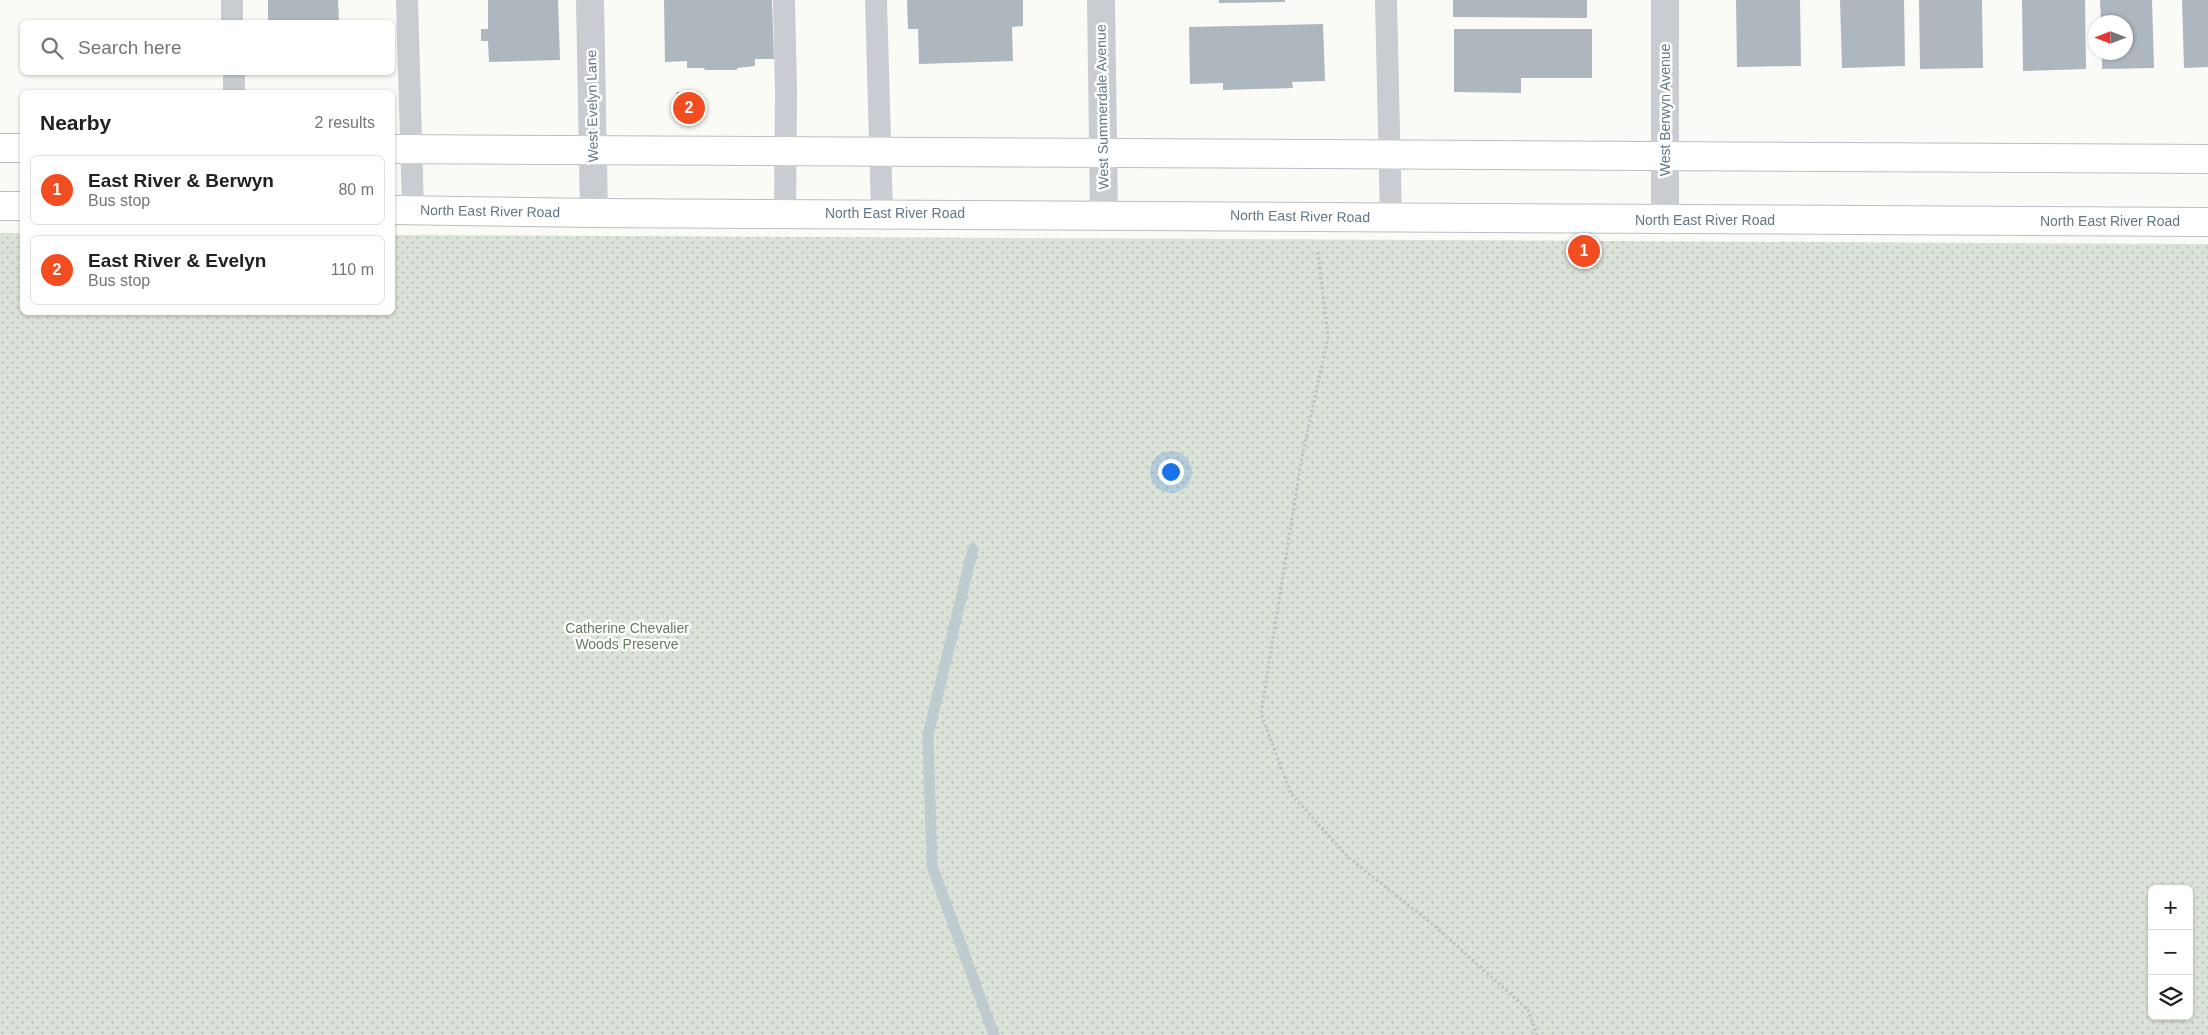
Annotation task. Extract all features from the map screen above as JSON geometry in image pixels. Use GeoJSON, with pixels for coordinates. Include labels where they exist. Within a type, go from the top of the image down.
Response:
{"type":"FeatureCollection","features":[{"type":"Feature","properties":{"kind":"main road"},"geometry":{"type":"LineString","coordinates":[[0,148],[20,148]]}},
{"type":"Feature","properties":{"kind":"main road"},"geometry":{"type":"LineString","coordinates":[[402,149],[2208,159]]}},
{"type":"Feature","properties":{"kind":"main road"},"geometry":{"type":"LineString","coordinates":[[0,206],[20,206]]}},
{"type":"Feature","properties":{"kind":"main road","name":"North East River Road"},"geometry":{"type":"LineString","coordinates":[[403,210],[594,213],[1104,214],[1665,220],[2208,222]]}},
{"type":"Feature","properties":{"kind":"street","name":"West Evelyn Lane"},"geometry":{"type":"LineString","coordinates":[[590,0],[594,213]]}},
{"type":"Feature","properties":{"kind":"street","name":"West Summerdale Avenue"},"geometry":{"type":"LineString","coordinates":[[1101,0],[1104,214]]}},
{"type":"Feature","properties":{"kind":"street","name":"West Berwyn Avenue"},"geometry":{"type":"LineString","coordinates":[[1665,220],[1666,0]]}},
{"type":"Feature","properties":{"kind":"lane"},"geometry":{"type":"LineString","coordinates":[[232,0],[232,20]]}},
{"type":"Feature","properties":{"kind":"lane"},"geometry":{"type":"LineString","coordinates":[[403,210],[402,149],[408,0]]}},
{"type":"Feature","properties":{"kind":"lane"},"geometry":{"type":"LineString","coordinates":[[784,0],[785,213]]}},
{"type":"Feature","properties":{"kind":"lane"},"geometry":{"type":"LineString","coordinates":[[876,0],[882,213]]}},
{"type":"Feature","properties":{"kind":"lane"},"geometry":{"type":"LineString","coordinates":[[1386,0],[1391,218]]}},
{"type":"Feature","properties":{"kind":"lane"},"geometry":{"type":"LineString","coordinates":[[234,75],[234,90]]}},
{"type":"Feature","properties":{"kind":"path"},"geometry":{"type":"LineString","coordinates":[[1318,252],[1328,337],[1301,462],[1261,714],[1291,794],[1348,857],[1436,927],[1528,1010],[1538,1035]]}},
{"type":"Feature","properties":{"kind":"green space","name":"Catherine Chevalier Woods Preserve"},"geometry":{"type":"Polygon","coordinates":[[[0,233],[20,233],[20,315],[395,315],[395,235],[2208,244],[2208,1035],[0,1035],[0,233]]]}},
{"type":"Feature","properties":{"kind":"building"},"geometry":{"type":"Polygon","coordinates":[[[268,0],[338,0],[339,20],[268,20],[268,0]]]}},
{"type":"Feature","properties":{"kind":"building"},"geometry":{"type":"Polygon","coordinates":[[[488,0],[558,0],[560,60],[489,62],[488,41],[481,41],[481,29],[488,29],[488,0]]]}},
{"type":"Feature","properties":{"kind":"building"},"geometry":{"type":"Polygon","coordinates":[[[664,0],[772,0],[774,59],[755,59],[755,66],[737,68],[737,70],[687,68],[687,61],[665,62],[664,0]]]}},
{"type":"Feature","properties":{"kind":"building"},"geometry":{"type":"Polygon","coordinates":[[[907,0],[1023,0],[1023,26],[1012,27],[1013,61],[919,64],[918,29],[908,29],[907,0]]]}},
{"type":"Feature","properties":{"kind":"building"},"geometry":{"type":"Polygon","coordinates":[[[1219,0],[1285,0],[1285,2],[1219,3],[1219,0]]]}},
{"type":"Feature","properties":{"kind":"building"},"geometry":{"type":"Polygon","coordinates":[[[1453,0],[1587,0],[1587,18],[1453,17],[1453,0]]]}},
{"type":"Feature","properties":{"kind":"building"},"geometry":{"type":"Polygon","coordinates":[[[1736,0],[1800,0],[1801,66],[1737,67],[1736,0]]]}},
{"type":"Feature","properties":{"kind":"building"},"geometry":{"type":"Polygon","coordinates":[[[1840,0],[1904,0],[1905,66],[1842,68],[1840,0]]]}},
{"type":"Feature","properties":{"kind":"building"},"geometry":{"type":"Polygon","coordinates":[[[1919,0],[1982,0],[1983,68],[1920,69],[1919,0]]]}},
{"type":"Feature","properties":{"kind":"building"},"geometry":{"type":"Polygon","coordinates":[[[2022,0],[2085,0],[2086,69],[2023,71],[2022,0]]]}},
{"type":"Feature","properties":{"kind":"building"},"geometry":{"type":"Polygon","coordinates":[[[2100,0],[2152,0],[2154,68],[2102,69],[2102,60],[2133,60],[2133,15],[2101,15],[2100,0]]]}},
{"type":"Feature","properties":{"kind":"building"},"geometry":{"type":"Polygon","coordinates":[[[2182,0],[2208,0],[2208,67],[2184,68],[2182,0]]]}},
{"type":"Feature","properties":{"kind":"building"},"geometry":{"type":"Polygon","coordinates":[[[1323,24],[1325,81],[1292,82],[1293,88],[1223,90],[1223,83],[1190,84],[1189,27],[1323,24]]]}},
{"type":"Feature","properties":{"kind":"building"},"geometry":{"type":"Polygon","coordinates":[[[1454,29],[1592,29],[1592,78],[1521,78],[1521,93],[1454,92],[1454,29]]]}},
{"type":"Feature","properties":{"kind":"waterway"},"geometry":{"type":"LineString","coordinates":[[973,549],[928,735],[932,866],[994,1035]]}},
{"type":"Feature","properties":{"kind":"place","name":"East River & Evelyn"},"geometry":{"type":"Point","coordinates":[689,108]}},
{"type":"Feature","properties":{"kind":"place","name":"East River & Berwyn"},"geometry":{"type":"Point","coordinates":[1584,251]}}]}
